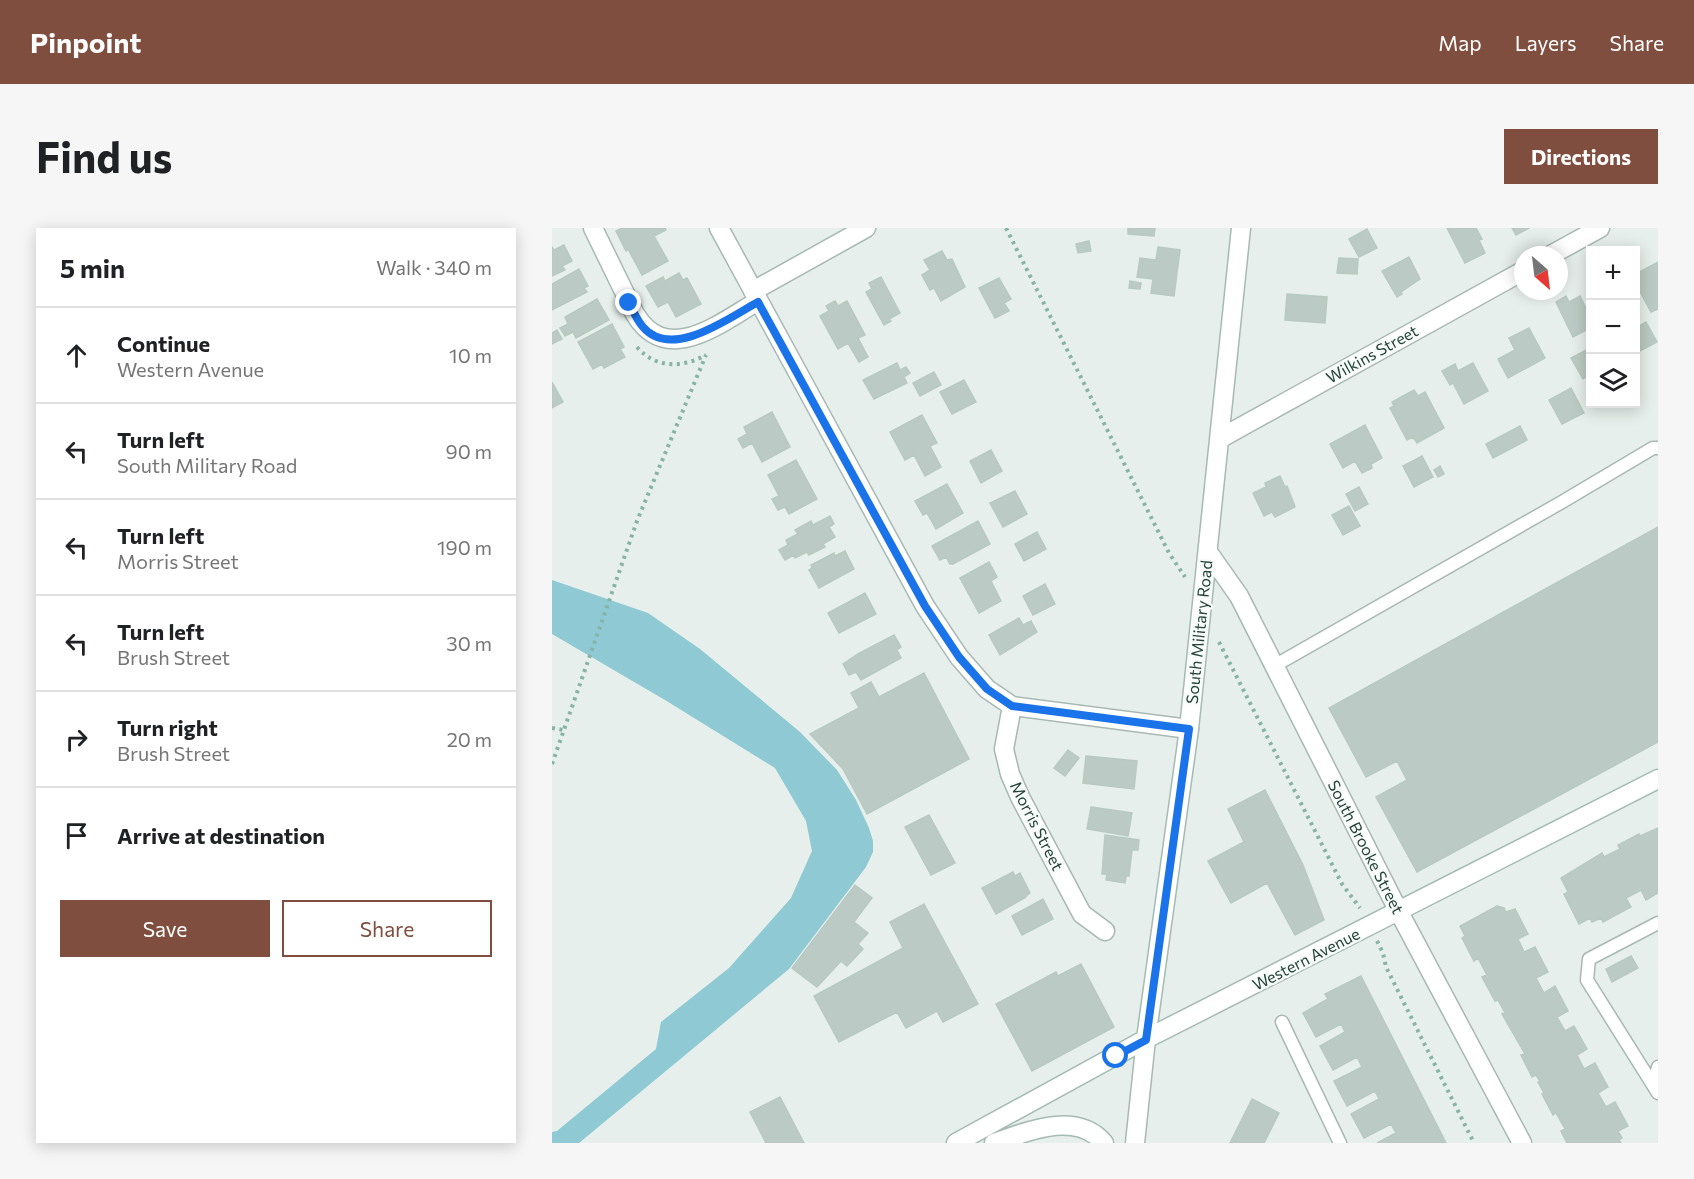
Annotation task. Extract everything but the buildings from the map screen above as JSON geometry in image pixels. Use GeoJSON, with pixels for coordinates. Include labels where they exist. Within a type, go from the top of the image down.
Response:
{"type":"FeatureCollection","features":[{"type":"Feature","properties":{"kind":"street"},"geometry":{"type":"LineString","coordinates":[[593,228],[642,327],[655,336],[677,340],[691,337],[866,228]]}},
{"type":"Feature","properties":{"kind":"street"},"geometry":{"type":"LineString","coordinates":[[719,228],[925,606],[946,639],[987,689],[1012,706],[1189,729]]}},
{"type":"Feature","properties":{"kind":"street","name":"South Military Road"},"geometry":{"type":"LineString","coordinates":[[1135,1143],[1146,1040],[1189,729],[1241,228]]}},
{"type":"Feature","properties":{"kind":"street"},"geometry":{"type":"LineString","coordinates":[[1567,246],[1600,228]]}},
{"type":"Feature","properties":{"kind":"street","name":"Wilkins Street"},"geometry":{"type":"LineString","coordinates":[[1221,438],[1514,276]]}},
{"type":"Feature","properties":{"kind":"street","name":"South Brooke Street"},"geometry":{"type":"LineString","coordinates":[[1208,552],[1239,596],[1399,912],[1522,1143]]}},
{"type":"Feature","properties":{"kind":"street","name":"Morris Street"},"geometry":{"type":"LineString","coordinates":[[1012,706],[1004,750],[1011,774],[1029,814],[1082,914],[1105,931]]}},
{"type":"Feature","properties":{"kind":"street","name":"Western Avenue"},"geometry":{"type":"LineString","coordinates":[[956,1143],[1146,1040],[1658,779]]}},
{"type":"Feature","properties":{"kind":"street"},"geometry":{"type":"LineString","coordinates":[[994,1143],[1046,1126],[1085,1130],[1100,1138],[1104,1143]]}},
{"type":"Feature","properties":{"kind":"lane"},"geometry":{"type":"LineString","coordinates":[[1274,666],[1563,502],[1653,448],[1658,448]]}},
{"type":"Feature","properties":{"kind":"lane"},"geometry":{"type":"LineString","coordinates":[[1656,1089],[1587,981],[1588,959],[1658,924]]}},
{"type":"Feature","properties":{"kind":"lane"},"geometry":{"type":"LineString","coordinates":[[1282,1022],[1340,1143]]}},
{"type":"Feature","properties":{"kind":"lane"},"geometry":{"type":"LineString","coordinates":[[1656,1089],[1658,1067]]}},
{"type":"Feature","properties":{"kind":"path"},"geometry":{"type":"LineString","coordinates":[[1006,228],[1169,554],[1185,578]]}},
{"type":"Feature","properties":{"kind":"path"},"geometry":{"type":"LineString","coordinates":[[552,764],[637,521],[706,355]]}},
{"type":"Feature","properties":{"kind":"path"},"geometry":{"type":"LineString","coordinates":[[1201,607],[1342,884],[1355,899],[1370,927],[1383,953],[1386,967],[1474,1143]]}},
{"type":"Feature","properties":{"kind":"path"},"geometry":{"type":"LineString","coordinates":[[552,728],[563,730]]}},
{"type":"Feature","properties":{"kind":"water"},"geometry":{"type":"Polygon","coordinates":[[[552,580],[648,613],[700,649],[800,732],[837,770],[856,800],[873,841],[873,852],[866,867],[789,969],[579,1143],[552,1143],[552,1132],[557,1131],[656,1049],[661,1022],[729,968],[791,898],[812,851],[806,821],[775,768],[552,634],[552,580]]]}},
{"type":"Feature","properties":{"kind":"route"},"geometry":{"type":"LineString","coordinates":[[629,303],[642,327],[648,332],[662,338],[677,340],[699,335],[758,302],[925,606],[959,657],[987,689],[1012,706],[1189,729],[1146,1040],[1116,1056]]}}]}
